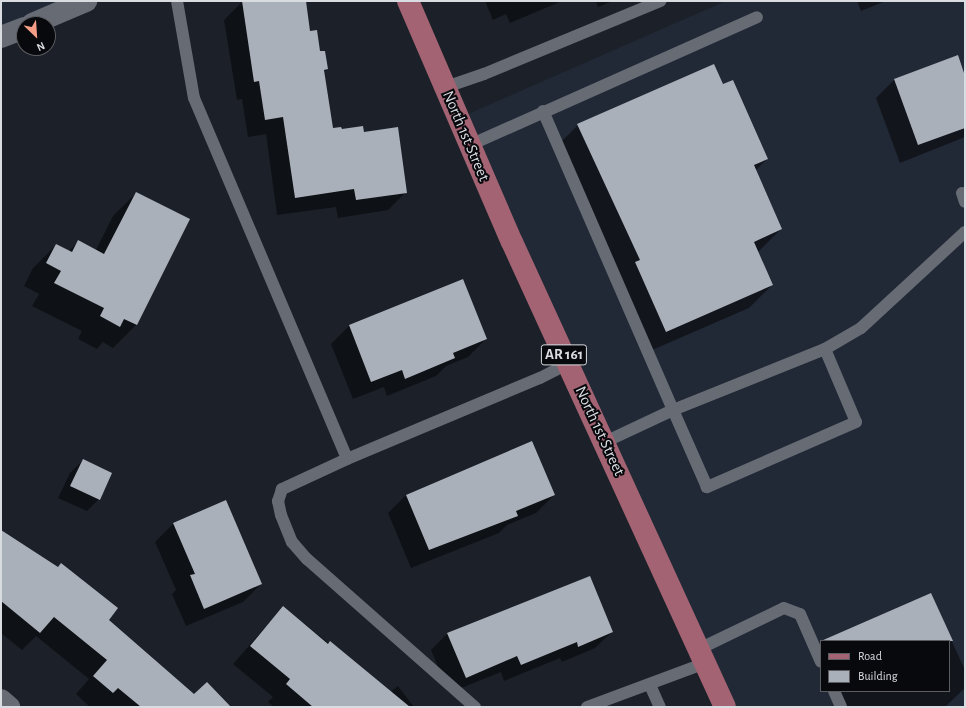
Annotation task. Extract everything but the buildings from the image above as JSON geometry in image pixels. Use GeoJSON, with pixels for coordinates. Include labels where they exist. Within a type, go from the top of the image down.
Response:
{"type":"FeatureCollection","features":[{"type":"Feature","properties":{"kind":"main road","name":"North 1st Street"},"geometry":{"type":"LineString","coordinates":[[408,1],[470,145],[568,364],[725,707]]}},
{"type":"Feature","properties":{"kind":"street"},"geometry":{"type":"LineString","coordinates":[[51,16],[86,1]]}},
{"type":"Feature","properties":{"kind":"street"},"geometry":{"type":"LineString","coordinates":[[1,37],[16,31]]}},
{"type":"Feature","properties":{"kind":"street"},"geometry":{"type":"LineString","coordinates":[[1,700],[10,707]]}},
{"type":"Feature","properties":{"kind":"lane"},"geometry":{"type":"LineString","coordinates":[[177,1],[194,98],[348,459]]}},
{"type":"Feature","properties":{"kind":"lane"},"geometry":{"type":"LineString","coordinates":[[446,88],[484,74],[660,1]]}},
{"type":"Feature","properties":{"kind":"lane"},"geometry":{"type":"LineString","coordinates":[[470,145],[543,111],[757,17]]}},
{"type":"Feature","properties":{"kind":"lane"},"geometry":{"type":"LineString","coordinates":[[543,111],[707,487],[856,422],[825,349]]}},
{"type":"Feature","properties":{"kind":"lane"},"geometry":{"type":"LineString","coordinates":[[605,442],[673,410],[825,349],[861,328],[965,232]]}},
{"type":"Feature","properties":{"kind":"lane"},"geometry":{"type":"LineString","coordinates":[[475,707],[307,559],[292,542],[278,501],[282,489],[348,459],[540,378],[568,364]]}},
{"type":"Feature","properties":{"kind":"lane"},"geometry":{"type":"LineString","coordinates":[[587,707],[650,685],[784,608],[800,614],[820,660]]}},
{"type":"Feature","properties":{"kind":"lane"},"geometry":{"type":"LineString","coordinates":[[650,685],[660,707]]}},
{"type":"Feature","properties":{"kind":"lane"},"geometry":{"type":"LineString","coordinates":[[834,692],[841,707]]}},
{"type":"Feature","properties":{"kind":"shaded area"},"geometry":{"type":"Polygon","coordinates":[[[1,1],[86,1],[51,16],[16,16],[16,31],[1,37],[1,1]]]}},
{"type":"Feature","properties":{"kind":"shaded area"},"geometry":{"type":"Polygon","coordinates":[[[726,1],[965,1],[965,707],[725,707],[459,118],[726,1]]]}}]}
